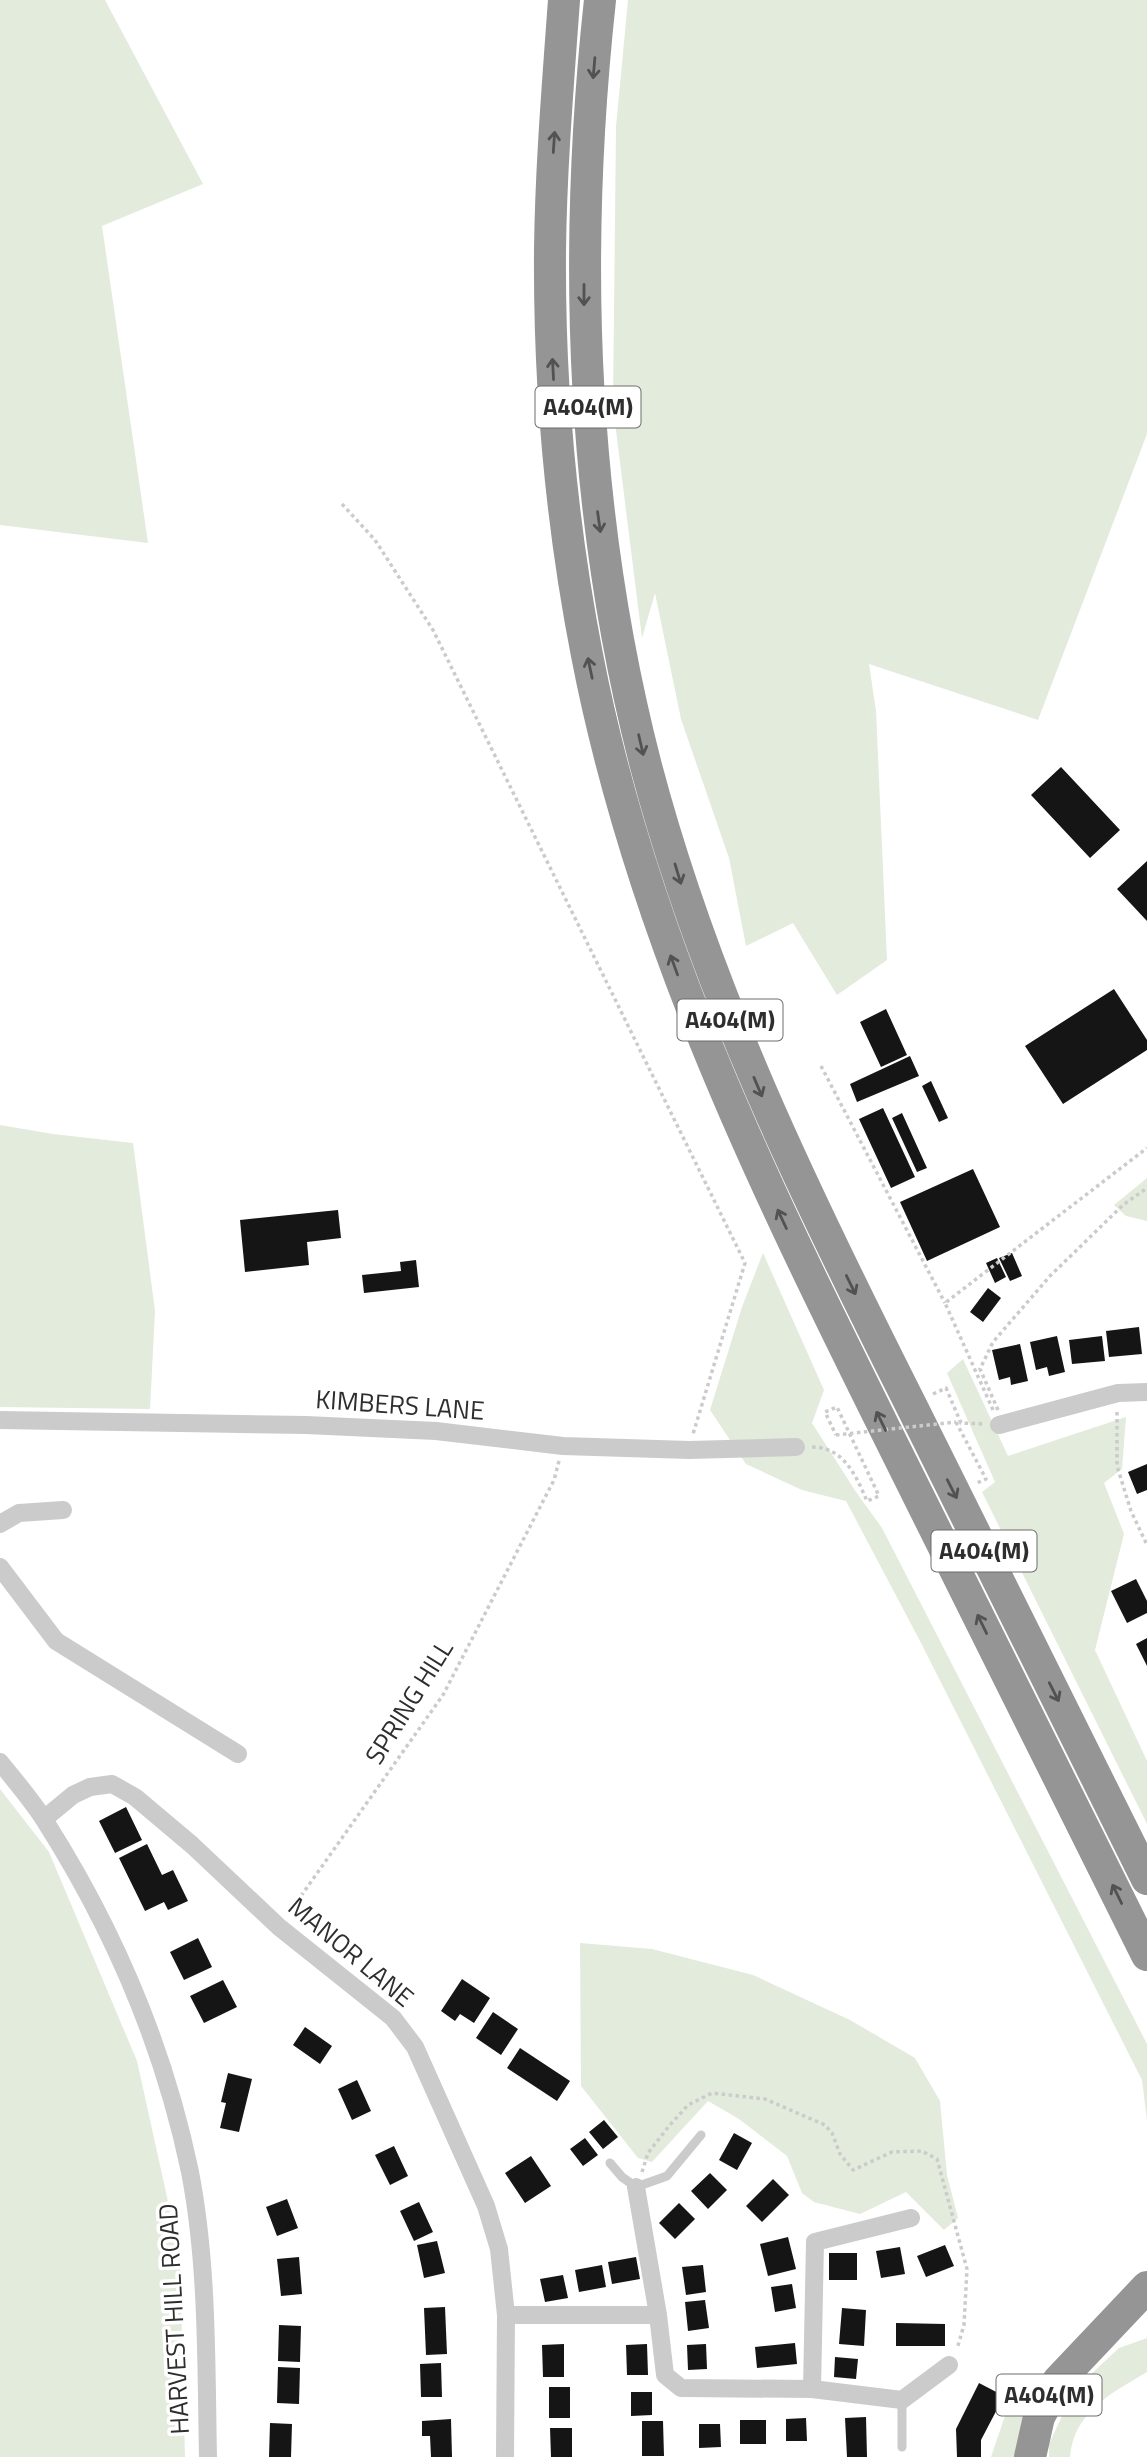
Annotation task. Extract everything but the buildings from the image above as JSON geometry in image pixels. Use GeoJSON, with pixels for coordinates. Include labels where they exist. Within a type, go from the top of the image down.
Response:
{"type":"FeatureCollection","features":[{"type":"Feature","properties":{"kind":"highway","name":"A404(M)"},"geometry":{"type":"LineString","coordinates":[[564,0],[550,251],[558,455],[570,557],[587,656],[636,855],[705,1047],[788,1233],[1147,1955]]}},
{"type":"Feature","properties":{"kind":"highway","name":"A404(M)"},"geometry":{"type":"LineString","coordinates":[[600,0],[590,105],[585,217],[584,317],[589,417],[598,516],[614,615],[634,713],[658,808],[687,904],[717,986],[784,1146],[1147,1879]]}},
{"type":"Feature","properties":{"kind":"highway","name":"A404(M)"},"geometry":{"type":"LineString","coordinates":[[1030,2457],[1033,2437],[1048,2398],[1069,2367],[1147,2287]]}},
{"type":"Feature","properties":{"kind":"highway","name":"A404(M)"},"geometry":{"type":"LineString","coordinates":[[1091,2346],[1147,2320]]}},
{"type":"Feature","properties":{"kind":"street"},"geometry":{"type":"LineString","coordinates":[[1002,1425],[1118,1393],[1147,1392]]}},
{"type":"Feature","properties":{"kind":"street","name":"KIMBERS LANE"},"geometry":{"type":"LineString","coordinates":[[0,1420],[306,1425],[436,1431],[563,1446],[689,1450],[796,1447]]}},
{"type":"Feature","properties":{"kind":"street"},"geometry":{"type":"LineString","coordinates":[[0,1524],[19,1514],[63,1510]]}},
{"type":"Feature","properties":{"kind":"street"},"geometry":{"type":"LineString","coordinates":[[0,1567],[56,1641],[237,1754]]}},
{"type":"Feature","properties":{"kind":"street","name":"HARVEST HILL ROAD"},"geometry":{"type":"LineString","coordinates":[[0,1762],[44,1819],[83,1884],[149,2026],[173,2106],[190,2173],[201,2256],[208,2457]]}},
{"type":"Feature","properties":{"kind":"street","name":"MANOR LANE"},"geometry":{"type":"LineString","coordinates":[[44,1819],[73,1795],[90,1787],[112,1784],[135,1797],[192,1845],[279,1927],[393,2018],[415,2047],[486,2206],[499,2249],[506,2315],[505,2457]]}},
{"type":"Feature","properties":{"kind":"street"},"geometry":{"type":"LineString","coordinates":[[636,2187],[658,2315],[665,2375],[681,2388],[812,2389],[902,2400],[949,2365]]}},
{"type":"Feature","properties":{"kind":"street"},"geometry":{"type":"LineString","coordinates":[[812,2389],[815,2242],[911,2218]]}},
{"type":"Feature","properties":{"kind":"street"},"geometry":{"type":"LineString","coordinates":[[506,2315],[658,2315]]}},
{"type":"Feature","properties":{"kind":"lane"},"geometry":{"type":"LineString","coordinates":[[610,2163],[622,2177],[636,2187],[667,2176],[701,2135]]}},
{"type":"Feature","properties":{"kind":"lane"},"geometry":{"type":"LineString","coordinates":[[902,2400],[902,2447]]}},
{"type":"Feature","properties":{"kind":"path"},"geometry":{"type":"LineString","coordinates":[[342,505],[375,540],[433,629],[745,1263],[689,1450]]}},
{"type":"Feature","properties":{"kind":"path"},"geometry":{"type":"LineString","coordinates":[[821,1066],[944,1303],[1002,1425]]}},
{"type":"Feature","properties":{"kind":"path"},"geometry":{"type":"LineString","coordinates":[[944,1303],[1147,1148]]}},
{"type":"Feature","properties":{"kind":"path"},"geometry":{"type":"LineString","coordinates":[[1002,1425],[980,1369],[993,1342],[1050,1276],[1123,1205],[1147,1188]]}},
{"type":"Feature","properties":{"kind":"path"},"geometry":{"type":"LineString","coordinates":[[938,1405],[933,1393],[946,1388],[961,1423],[1002,1425]]}},
{"type":"Feature","properties":{"kind":"path"},"geometry":{"type":"LineString","coordinates":[[1118,1393],[1117,1466],[1131,1511],[1147,1545]]}},
{"type":"Feature","properties":{"kind":"path"},"geometry":{"type":"LineString","coordinates":[[796,1447],[824,1447],[850,1465],[867,1501],[879,1496],[858,1451],[853,1440],[848,1429],[837,1406],[825,1412],[836,1435],[850,1434],[863,1432],[956,1422],[986,1479],[973,1484]]}},
{"type":"Feature","properties":{"kind":"path"},"geometry":{"type":"LineString","coordinates":[[943,1416],[948,1427]]}},
{"type":"Feature","properties":{"kind":"path","name":"SPRING HILL"},"geometry":{"type":"LineString","coordinates":[[279,1927],[443,1695],[554,1480],[563,1446]]}},
{"type":"Feature","properties":{"kind":"path"},"geometry":{"type":"LineString","coordinates":[[636,2187],[648,2153],[669,2126],[688,2105],[712,2093],[765,2099],[825,2125],[832,2133],[840,2154],[853,2170],[892,2152],[922,2151],[937,2159],[967,2269],[964,2325],[958,2347],[949,2365]]}},
{"type":"Feature","properties":{"kind":"green space"},"geometry":{"type":"Polygon","coordinates":[[[0,0],[105,0],[203,184],[102,226],[148,543],[0,525],[0,0]]]}},
{"type":"Feature","properties":{"kind":"green space"},"geometry":{"type":"Polygon","coordinates":[[[628,0],[1147,0],[1147,434],[1038,720],[869,664],[876,711],[887,960],[837,995],[793,923],[746,946],[729,858],[681,719],[655,593],[642,638],[613,406],[616,127],[628,0]]]}},
{"type":"Feature","properties":{"kind":"green space"},"geometry":{"type":"Polygon","coordinates":[[[0,1125],[133,1143],[155,1311],[150,1409],[0,1407],[0,1125]]]}},
{"type":"Feature","properties":{"kind":"green space"},"geometry":{"type":"Polygon","coordinates":[[[1147,1178],[1147,1221],[1126,1216],[1114,1205],[1147,1178]]]}},
{"type":"Feature","properties":{"kind":"green space"},"geometry":{"type":"Polygon","coordinates":[[[763,1253],[824,1390],[812,1423],[882,1528],[1147,2044],[1147,2120],[1142,2080],[919,1639],[846,1501],[802,1490],[746,1464],[710,1410],[742,1307],[763,1253]]]}},
{"type":"Feature","properties":{"kind":"green space"},"geometry":{"type":"Polygon","coordinates":[[[963,1359],[1008,1456],[1126,1417],[1122,1469],[1104,1483],[1124,1534],[1095,1650],[1147,1761],[1147,1824],[982,1492],[995,1482],[947,1373],[963,1359]]]}},
{"type":"Feature","properties":{"kind":"green space"},"geometry":{"type":"Polygon","coordinates":[[[0,1789],[49,1852],[137,2061],[180,2256],[185,2457],[0,2457],[0,1789]]]}},
{"type":"Feature","properties":{"kind":"green space"},"geometry":{"type":"Polygon","coordinates":[[[580,1943],[652,1949],[753,1975],[850,2020],[915,2058],[940,2101],[947,2175],[958,2218],[944,2230],[906,2192],[860,2214],[814,2202],[802,2193],[787,2156],[739,2119],[708,2101],[652,2162],[638,2158],[581,2086],[580,1943]]]}},
{"type":"Feature","properties":{"kind":"green space"},"geometry":{"type":"Polygon","coordinates":[[[1147,2338],[1147,2372],[1108,2396],[1087,2415],[1073,2441],[1070,2457],[1049,2457],[1049,2444],[1074,2390],[1119,2348],[1147,2338]]]}},
{"type":"Feature","properties":{"kind":"green space"},"geometry":{"type":"Polygon","coordinates":[[[1016,2383],[1034,2391],[1023,2416],[1015,2457],[991,2457],[1016,2383]]]}}]}
